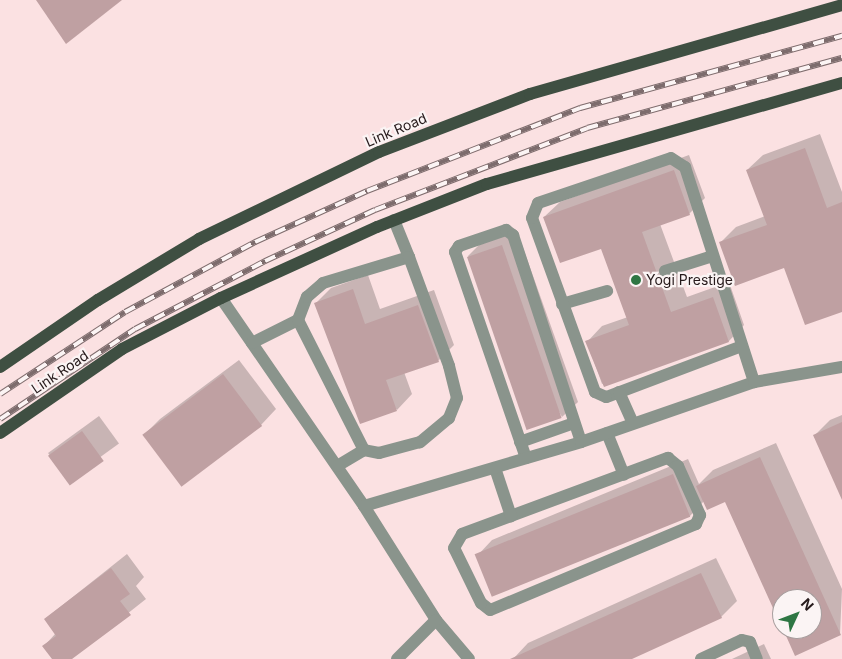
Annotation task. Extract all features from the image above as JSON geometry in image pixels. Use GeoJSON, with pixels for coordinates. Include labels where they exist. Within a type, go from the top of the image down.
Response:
{"type":"FeatureCollection","features":[{"type":"Feature","properties":{"kind":"main road","name":"Link Road"},"geometry":{"type":"LineString","coordinates":[[0,367],[98,300],[199,239],[379,152],[530,94],[842,5]]}},
{"type":"Feature","properties":{"kind":"main road","name":"Link Road"},"geometry":{"type":"LineString","coordinates":[[0,433],[122,349],[220,298],[394,220],[487,184],[842,84]]}},
{"type":"Feature","properties":{"kind":"street"},"geometry":{"type":"LineString","coordinates":[[742,346],[606,397],[595,392],[532,218],[538,204],[671,158],[685,168],[754,382]]}},
{"type":"Feature","properties":{"kind":"street"},"geometry":{"type":"LineString","coordinates":[[336,466],[364,450],[379,453],[420,442],[448,418],[457,398],[449,366],[394,220]]}},
{"type":"Feature","properties":{"kind":"street"},"geometry":{"type":"LineString","coordinates":[[526,458],[455,252],[459,246],[506,230],[513,235],[581,442]]}},
{"type":"Feature","properties":{"kind":"street"},"geometry":{"type":"LineString","coordinates":[[665,271],[713,256]]}},
{"type":"Feature","properties":{"kind":"street"},"geometry":{"type":"LineString","coordinates":[[252,343],[298,320],[307,296],[323,283],[409,257]]}},
{"type":"Feature","properties":{"kind":"street"},"geometry":{"type":"LineString","coordinates":[[562,304],[607,291]]}},
{"type":"Feature","properties":{"kind":"street"},"geometry":{"type":"LineString","coordinates":[[220,298],[364,506],[436,620],[469,659]]}},
{"type":"Feature","properties":{"kind":"street"},"geometry":{"type":"LineString","coordinates":[[298,320],[364,450]]}},
{"type":"Feature","properties":{"kind":"street"},"geometry":{"type":"LineString","coordinates":[[364,506],[581,442],[754,382],[842,367]]}},
{"type":"Feature","properties":{"kind":"street"},"geometry":{"type":"LineString","coordinates":[[619,392],[633,423]]}},
{"type":"Feature","properties":{"kind":"street"},"geometry":{"type":"LineString","coordinates":[[520,442],[574,424]]}},
{"type":"Feature","properties":{"kind":"street"},"geometry":{"type":"LineString","coordinates":[[607,433],[624,475]]}},
{"type":"Feature","properties":{"kind":"street"},"geometry":{"type":"LineString","coordinates":[[668,458],[678,466],[700,516],[696,524],[490,610],[481,603],[454,548],[462,534],[511,516],[668,458]]}},
{"type":"Feature","properties":{"kind":"street"},"geometry":{"type":"LineString","coordinates":[[495,468],[511,516]]}},
{"type":"Feature","properties":{"kind":"street"},"geometry":{"type":"LineString","coordinates":[[397,659],[436,620]]}},
{"type":"Feature","properties":{"kind":"street"},"geometry":{"type":"LineString","coordinates":[[701,659],[742,640],[750,642],[757,659]]}},
{"type":"Feature","properties":{"kind":"building"},"geometry":{"type":"Polygon","coordinates":[[[36,0],[122,0],[66,44],[36,0]]]}},
{"type":"Feature","properties":{"kind":"building"},"geometry":{"type":"Polygon","coordinates":[[[805,148],[827,208],[842,202],[842,312],[805,325],[784,268],[735,286],[719,242],[767,225],[746,170],[805,148]]]}},
{"type":"Feature","properties":{"kind":"building","name":"Yogi Prestige"},"geometry":{"type":"Polygon","coordinates":[[[674,170],[690,215],[642,232],[671,312],[713,297],[729,342],[604,387],[585,341],[629,325],[601,249],[560,263],[543,217],[674,170]]]}},
{"type":"Feature","properties":{"kind":"building"},"geometry":{"type":"Polygon","coordinates":[[[502,245],[562,418],[527,430],[467,257],[502,245]]]}},
{"type":"Feature","properties":{"kind":"building"},"geometry":{"type":"Polygon","coordinates":[[[353,289],[365,324],[418,305],[439,362],[386,380],[397,411],[360,424],[314,303],[353,289]]]}},
{"type":"Feature","properties":{"kind":"building"},"geometry":{"type":"Polygon","coordinates":[[[223,374],[262,426],[181,487],[142,435],[223,374]]]}},
{"type":"Feature","properties":{"kind":"building"},"geometry":{"type":"Polygon","coordinates":[[[842,422],[842,500],[813,435],[842,422]]]}},
{"type":"Feature","properties":{"kind":"building"},"geometry":{"type":"Polygon","coordinates":[[[82,431],[104,461],[70,486],[48,456],[82,431]]]}},
{"type":"Feature","properties":{"kind":"building"},"geometry":{"type":"Polygon","coordinates":[[[760,457],[820,589],[772,589],[772,606],[725,502],[707,510],[696,486],[760,457]]]}},
{"type":"Feature","properties":{"kind":"building"},"geometry":{"type":"Polygon","coordinates":[[[673,474],[690,517],[492,597],[475,554],[673,474]]]}},
{"type":"Feature","properties":{"kind":"building"},"geometry":{"type":"Polygon","coordinates":[[[111,568],[130,594],[120,601],[131,615],[72,659],[52,659],[42,646],[56,636],[44,619],[111,568]]]}},
{"type":"Feature","properties":{"kind":"building"},"geometry":{"type":"Polygon","coordinates":[[[701,573],[722,618],[632,659],[510,659],[701,573]]]}},
{"type":"Feature","properties":{"kind":"building"},"geometry":{"type":"Polygon","coordinates":[[[822,593],[841,635],[795,656],[787,639],[822,639],[822,593]]]}},
{"type":"Feature","properties":{"kind":"railway"},"geometry":{"type":"LineString","coordinates":[[0,394],[125,312],[255,242],[367,191],[580,108],[842,36]]}},
{"type":"Feature","properties":{"kind":"railway"},"geometry":{"type":"LineString","coordinates":[[0,419],[135,329],[265,261],[375,210],[587,128],[842,58]]}},
{"type":"Feature","properties":{"kind":"place","name":"Yogi Prestige"},"geometry":{"type":"Point","coordinates":[636,280]}}]}
